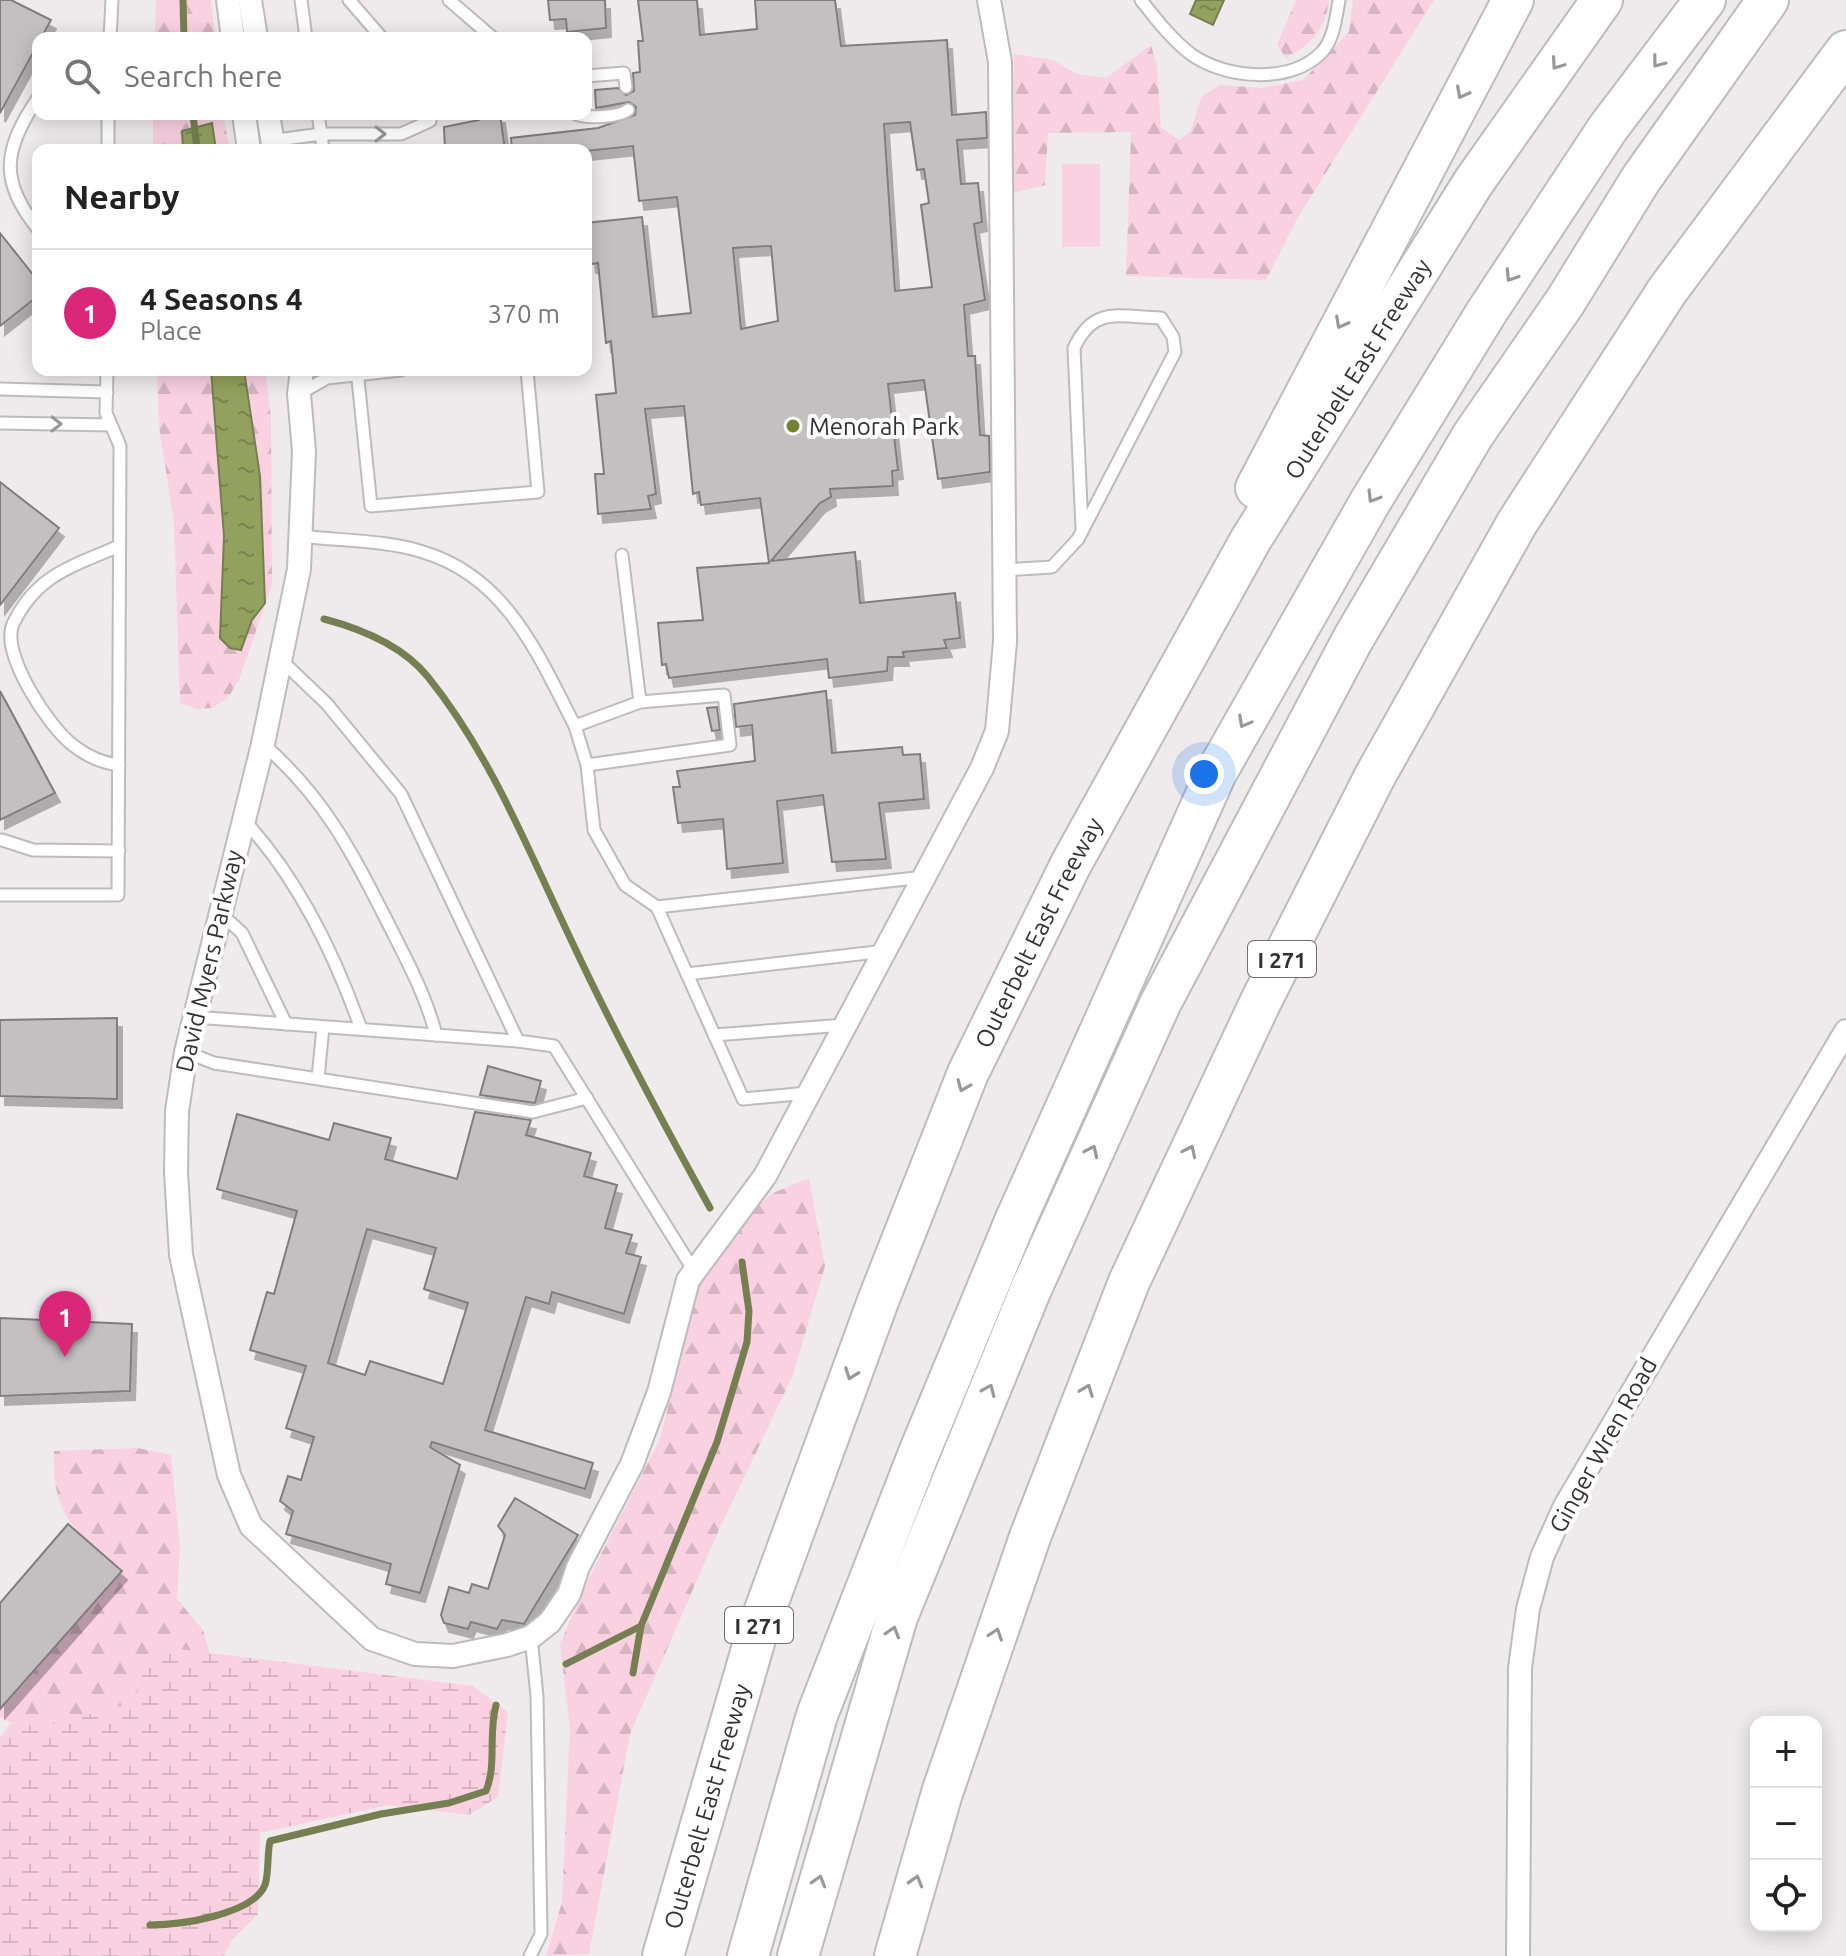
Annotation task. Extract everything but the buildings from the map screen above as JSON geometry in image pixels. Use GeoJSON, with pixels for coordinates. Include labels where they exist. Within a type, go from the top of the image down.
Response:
{"type":"FeatureCollection","features":[{"type":"Feature","properties":{"kind":"highway"},"geometry":{"type":"LineString","coordinates":[[1071,864],[1284,431],[1513,0]]}},
{"type":"Feature","properties":{"kind":"highway","name":"Outerbelt East Freeway"},"geometry":{"type":"LineString","coordinates":[[663,1956],[757,1632],[878,1301],[968,1073],[1071,864],[1250,541],[1473,183],[1602,0]]}},
{"type":"Feature","properties":{"kind":"highway"},"geometry":{"type":"LineString","coordinates":[[748,1956],[817,1715],[919,1453],[1016,1219],[1216,773],[1370,502],[1486,313],[1608,128],[1705,0]]}},
{"type":"Feature","properties":{"kind":"highway"},"geometry":{"type":"LineString","coordinates":[[798,1956],[897,1617],[1031,1289],[1160,1004],[1345,653],[1473,435],[1565,302],[1641,179],[1768,0]]}},
{"type":"Feature","properties":{"kind":"highway","name":"I 271"},"geometry":{"type":"LineString","coordinates":[[895,1956],[942,1793],[1030,1537],[1129,1282],[1260,1003],[1375,776],[1517,523],[1667,291],[1846,51]]}},
{"type":"Feature","properties":{"kind":"street"},"geometry":{"type":"LineString","coordinates":[[228,0],[232,32]]}},
{"type":"Feature","properties":{"kind":"street"},"geometry":{"type":"LineString","coordinates":[[250,0],[255,32]]}},
{"type":"Feature","properties":{"kind":"street"},"geometry":{"type":"LineString","coordinates":[[531,1637],[550,1622],[569,1594],[578,1567],[632,1464],[659,1392],[688,1280],[765,1176],[982,768],[997,731],[1003,687],[1005,570],[1000,62],[989,0]]}},
{"type":"Feature","properties":{"kind":"street"},"geometry":{"type":"LineString","coordinates":[[245,120],[249,144]]}},
{"type":"Feature","properties":{"kind":"street"},"geometry":{"type":"LineString","coordinates":[[269,120],[273,144]]}},
{"type":"Feature","properties":{"kind":"street","name":"David Myers Parkway"},"geometry":{"type":"LineString","coordinates":[[292,376],[299,394]]}},
{"type":"Feature","properties":{"kind":"street","name":"David Myers Parkway"},"geometry":{"type":"LineString","coordinates":[[301,376],[299,394],[304,451],[299,569],[263,744],[218,912],[186,1052],[177,1111],[176,1172],[181,1255],[229,1475],[251,1526],[372,1639],[415,1654],[453,1656],[531,1637]]}},
{"type":"Feature","properties":{"kind":"street","name":"Ginger Wren Road"},"geometry":{"type":"LineString","coordinates":[[1518,1956],[1520,1668],[1528,1609],[1542,1557],[1565,1506],[1839,1058],[1846,1031]]}},
{"type":"Feature","properties":{"kind":"lane"},"geometry":{"type":"LineString","coordinates":[[110,32],[112,0]]}},
{"type":"Feature","properties":{"kind":"lane"},"geometry":{"type":"LineString","coordinates":[[301,0],[305,32]]}},
{"type":"Feature","properties":{"kind":"lane"},"geometry":{"type":"LineString","coordinates":[[349,0],[377,32]]}},
{"type":"Feature","properties":{"kind":"lane"},"geometry":{"type":"LineString","coordinates":[[449,0],[486,32]]}},
{"type":"Feature","properties":{"kind":"lane"},"geometry":{"type":"LineString","coordinates":[[1141,0],[1194,56],[1224,68],[1277,75],[1300,68],[1323,52],[1335,25],[1339,0]]}},
{"type":"Feature","properties":{"kind":"lane"},"geometry":{"type":"LineString","coordinates":[[592,76],[624,73],[626,87]]}},
{"type":"Feature","properties":{"kind":"lane"},"geometry":{"type":"LineString","coordinates":[[32,108],[10,144],[2,176],[8,199],[32,223]]}},
{"type":"Feature","properties":{"kind":"lane"},"geometry":{"type":"LineString","coordinates":[[592,114],[619,114],[628,110]]}},
{"type":"Feature","properties":{"kind":"lane"},"geometry":{"type":"LineString","coordinates":[[108,120],[108,144]]}},
{"type":"Feature","properties":{"kind":"lane"},"geometry":{"type":"LineString","coordinates":[[319,120],[322,144]]}},
{"type":"Feature","properties":{"kind":"lane"},"geometry":{"type":"LineString","coordinates":[[281,144],[321,134],[401,134],[430,120]]}},
{"type":"Feature","properties":{"kind":"lane"},"geometry":{"type":"LineString","coordinates":[[1005,570],[1052,567],[1082,529],[1175,352],[1173,337],[1161,318],[1098,317],[1083,328],[1074,348],[1082,529]]}},
{"type":"Feature","properties":{"kind":"lane"},"geometry":{"type":"LineString","coordinates":[[0,895],[118,895],[120,446],[106,413],[107,376]]}},
{"type":"Feature","properties":{"kind":"lane"},"geometry":{"type":"LineString","coordinates":[[299,394],[327,378],[337,376]]}},
{"type":"Feature","properties":{"kind":"lane"},"geometry":{"type":"LineString","coordinates":[[357,376],[371,506],[538,492],[528,376]]}},
{"type":"Feature","properties":{"kind":"lane"},"geometry":{"type":"LineString","coordinates":[[0,389],[107,392]]}},
{"type":"Feature","properties":{"kind":"lane"},"geometry":{"type":"LineString","coordinates":[[0,423],[111,425]]}},
{"type":"Feature","properties":{"kind":"lane"},"geometry":{"type":"LineString","coordinates":[[301,536],[422,551],[469,570],[523,627],[575,726],[587,765],[594,830],[625,885],[657,907],[743,1099],[809,1093]]}},
{"type":"Feature","properties":{"kind":"lane"},"geometry":{"type":"LineString","coordinates":[[119,546],[46,579],[24,604],[11,628],[10,651],[47,718],[72,745],[102,763],[119,765]]}},
{"type":"Feature","properties":{"kind":"lane"},"geometry":{"type":"LineString","coordinates":[[622,555],[640,702]]}},
{"type":"Feature","properties":{"kind":"lane"},"geometry":{"type":"LineString","coordinates":[[280,660],[327,704],[401,794],[518,1041]]}},
{"type":"Feature","properties":{"kind":"lane"},"geometry":{"type":"LineString","coordinates":[[575,726],[640,702],[724,695],[730,745],[587,765]]}},
{"type":"Feature","properties":{"kind":"lane"},"geometry":{"type":"LineString","coordinates":[[263,744],[294,771],[346,839],[421,989],[436,1035]]}},
{"type":"Feature","properties":{"kind":"lane"},"geometry":{"type":"LineString","coordinates":[[243,819],[267,845],[293,886],[344,980],[361,1029]]}},
{"type":"Feature","properties":{"kind":"lane"},"geometry":{"type":"LineString","coordinates":[[2,840],[33,850],[119,851]]}},
{"type":"Feature","properties":{"kind":"lane"},"geometry":{"type":"LineString","coordinates":[[657,907],[924,877]]}},
{"type":"Feature","properties":{"kind":"lane"},"geometry":{"type":"LineString","coordinates":[[218,912],[242,933],[286,1024]]}},
{"type":"Feature","properties":{"kind":"lane"},"geometry":{"type":"LineString","coordinates":[[687,974],[885,951]]}},
{"type":"Feature","properties":{"kind":"lane"},"geometry":{"type":"LineString","coordinates":[[194,1017],[554,1046],[694,1272]]}},
{"type":"Feature","properties":{"kind":"lane"},"geometry":{"type":"LineString","coordinates":[[714,1035],[846,1025]]}},
{"type":"Feature","properties":{"kind":"lane"},"geometry":{"type":"LineString","coordinates":[[318,1078],[323,1027]]}},
{"type":"Feature","properties":{"kind":"lane"},"geometry":{"type":"LineString","coordinates":[[186,1052],[214,1063],[533,1112],[587,1098]]}},
{"type":"Feature","properties":{"kind":"lane"},"geometry":{"type":"LineString","coordinates":[[530,1956],[541,1934],[537,1696],[531,1637]]}},
{"type":"Feature","properties":{"kind":"green space"},"geometry":{"type":"Polygon","coordinates":[[[156,0],[211,0],[214,32],[155,32],[156,0]]]}},
{"type":"Feature","properties":{"kind":"green space"},"geometry":{"type":"Polygon","coordinates":[[[1296,0],[1329,0],[1325,19],[1316,35],[1286,58],[1277,45],[1296,0]]]}},
{"type":"Feature","properties":{"kind":"green space"},"geometry":{"type":"Polygon","coordinates":[[[1353,0],[1434,0],[1297,219],[1266,280],[1126,276],[1131,132],[1048,133],[1045,185],[1013,193],[1014,54],[1053,60],[1077,74],[1106,78],[1151,45],[1157,67],[1161,128],[1179,140],[1191,131],[1201,97],[1220,85],[1262,88],[1303,80],[1349,32],[1353,0]]]}},
{"type":"Feature","properties":{"kind":"green space"},"geometry":{"type":"Polygon","coordinates":[[[153,120],[224,120],[229,144],[153,144],[153,120]]]}},
{"type":"Feature","properties":{"kind":"green space"},"geometry":{"type":"Polygon","coordinates":[[[1062,164],[1100,164],[1100,247],[1062,247],[1062,164]]]}},
{"type":"Feature","properties":{"kind":"green space"},"geometry":{"type":"Polygon","coordinates":[[[157,376],[266,376],[271,417],[272,585],[239,680],[227,699],[211,708],[197,709],[180,703],[174,523],[159,426],[157,376]]]}},
{"type":"Feature","properties":{"kind":"green space"},"geometry":{"type":"Polygon","coordinates":[[[809,1178],[825,1266],[793,1375],[718,1532],[630,1734],[589,1954],[546,1956],[562,1902],[570,1728],[560,1644],[585,1586],[660,1439],[694,1303],[699,1264],[771,1194],[809,1178]]]}},
{"type":"Feature","properties":{"kind":"green space"},"geometry":{"type":"Polygon","coordinates":[[[138,1448],[171,1455],[180,1547],[177,1599],[203,1630],[210,1654],[162,1647],[139,1664],[136,1702],[86,1718],[49,1726],[32,1726],[15,1724],[0,1717],[0,1709],[121,1571],[90,1544],[69,1520],[57,1492],[54,1451],[138,1448]]]}},
{"type":"Feature","properties":{"kind":"green space"},"geometry":{"type":"Polygon","coordinates":[[[162,1647],[473,1686],[508,1712],[498,1797],[469,1815],[388,1805],[260,1833],[258,1914],[232,1940],[224,1956],[0,1956],[0,1738],[10,1724],[46,1726],[136,1702],[139,1664],[162,1647]]]}},
{"type":"Feature","properties":{"kind":"water"},"geometry":{"type":"Polygon","coordinates":[[[1196,0],[1224,0],[1213,25],[1190,14],[1196,0]]]}},
{"type":"Feature","properties":{"kind":"water"},"geometry":{"type":"Polygon","coordinates":[[[212,123],[215,144],[183,144],[182,131],[212,123]]]}},
{"type":"Feature","properties":{"kind":"water"},"geometry":{"type":"Polygon","coordinates":[[[211,376],[245,376],[260,476],[265,603],[252,620],[241,650],[230,648],[220,638],[224,536],[211,376]]]}},
{"type":"Feature","properties":{"kind":"waterway"},"geometry":{"type":"LineString","coordinates":[[183,0],[184,32]]}},
{"type":"Feature","properties":{"kind":"waterway"},"geometry":{"type":"LineString","coordinates":[[194,120],[196,144]]}},
{"type":"Feature","properties":{"kind":"waterway"},"geometry":{"type":"LineString","coordinates":[[324,619],[367,634],[407,656],[451,707],[508,806],[605,1011],[710,1208]]}},
{"type":"Feature","properties":{"kind":"waterway"},"geometry":{"type":"LineString","coordinates":[[633,1673],[641,1626],[717,1442],[747,1342],[749,1311],[742,1262]]}},
{"type":"Feature","properties":{"kind":"waterway"},"geometry":{"type":"LineString","coordinates":[[566,1664],[641,1626]]}},
{"type":"Feature","properties":{"kind":"waterway"},"geometry":{"type":"LineString","coordinates":[[150,1925],[196,1920],[246,1904],[265,1885],[270,1841],[381,1814],[449,1803],[486,1791],[491,1770],[496,1705]]}},
{"type":"Feature","properties":{"kind":"place","name":"Menorah Park"},"geometry":{"type":"Point","coordinates":[793,426]}},
{"type":"Feature","properties":{"kind":"place","name":"4 Seasons 4"},"geometry":{"type":"Point","coordinates":[65,1357]}}]}
